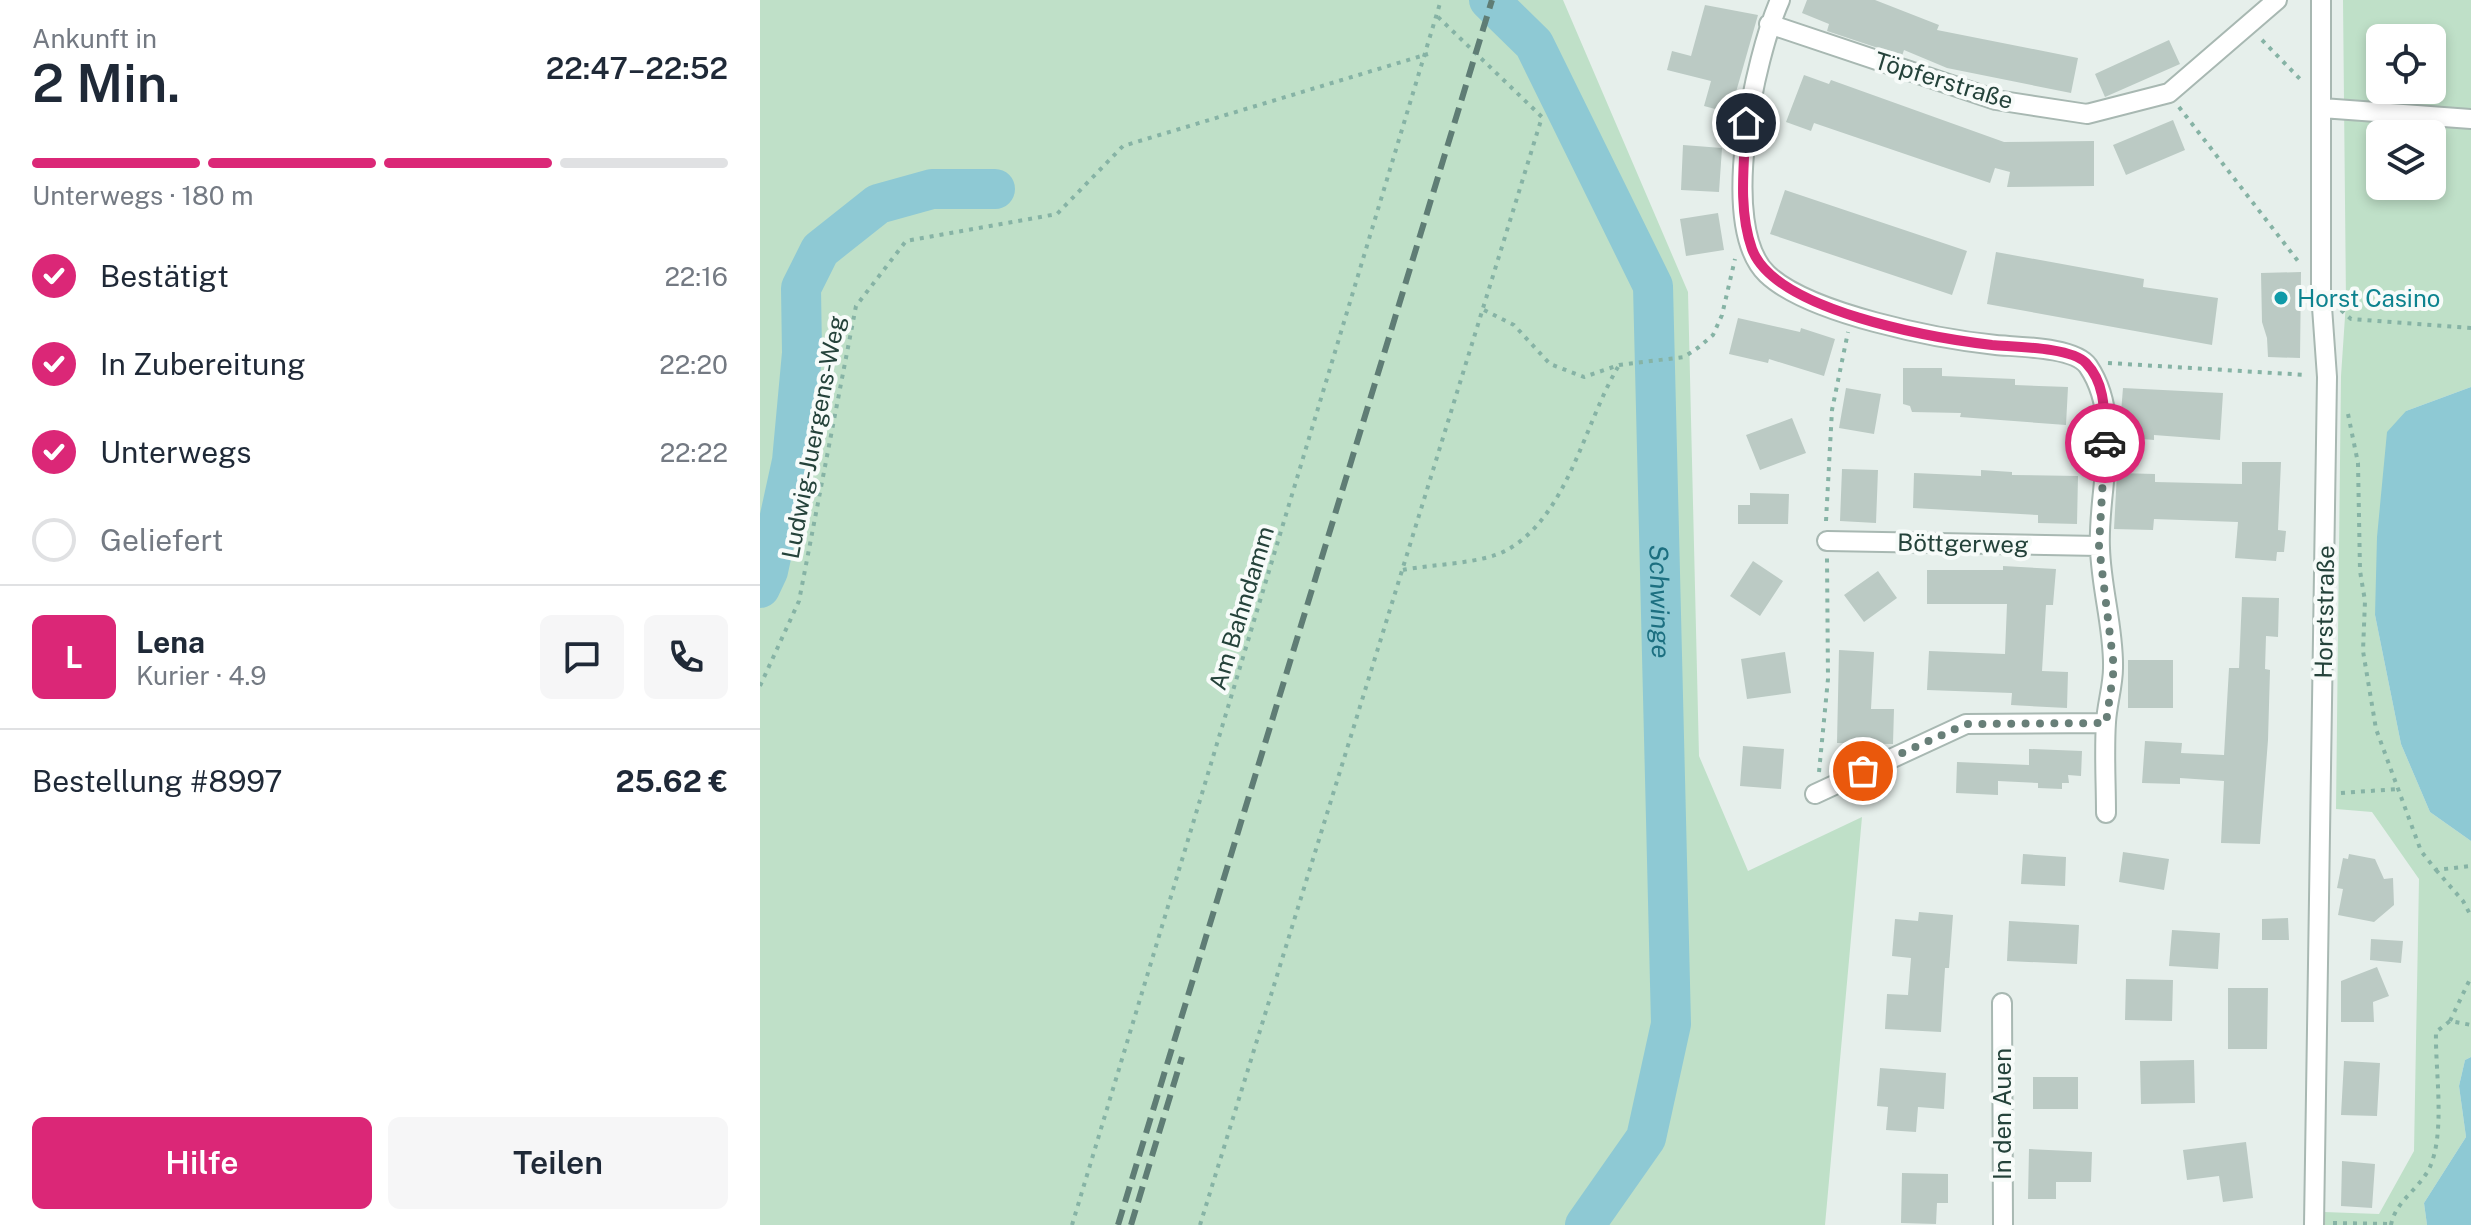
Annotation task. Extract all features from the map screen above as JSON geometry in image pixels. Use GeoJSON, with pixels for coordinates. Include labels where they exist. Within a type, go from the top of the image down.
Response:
{"type":"FeatureCollection","features":[{"type":"Feature","properties":{"kind":"street"},"geometry":{"type":"LineString","coordinates":[[1780,0],[1769,24],[1746,123],[1744,216],[1753,252],[1765,273],[1789,290],[1852,315],[1975,342],[2069,353],[2085,362],[2104,394],[2106,471],[2099,546],[2114,668],[2106,723],[2106,813]]}},
{"type":"Feature","properties":{"kind":"street","name":"Töpferstraße"},"geometry":{"type":"LineString","coordinates":[[1769,24],[1996,100],[2087,114],[2169,93],[2277,0]]}},
{"type":"Feature","properties":{"kind":"street","name":"Horststraße"},"geometry":{"type":"LineString","coordinates":[[2314,1224],[2327,377],[2321,293],[2321,0]]}},
{"type":"Feature","properties":{"kind":"street"},"geometry":{"type":"LineString","coordinates":[[2321,105],[2471,119]]}},
{"type":"Feature","properties":{"kind":"street","name":"Böttgerweg"},"geometry":{"type":"LineString","coordinates":[[1827,541],[2099,546]]}},
{"type":"Feature","properties":{"kind":"street"},"geometry":{"type":"LineString","coordinates":[[1815,794],[1966,724],[2106,723]]}},
{"type":"Feature","properties":{"kind":"street","name":"In den Auen"},"geometry":{"type":"LineString","coordinates":[[2002,1003],[2003,1225]]}},
{"type":"Feature","properties":{"kind":"path","name":"Am Bahndamm"},"geometry":{"type":"LineString","coordinates":[[1072,1225],[1428,54],[1441,0]]}},
{"type":"Feature","properties":{"kind":"path"},"geometry":{"type":"LineString","coordinates":[[1200,1225],[1542,117],[1437,16]]}},
{"type":"Feature","properties":{"kind":"path"},"geometry":{"type":"LineString","coordinates":[[2249,26],[2321,105]]}},
{"type":"Feature","properties":{"kind":"path","name":"Ludwig-Juergens-Weg"},"geometry":{"type":"LineString","coordinates":[[760,686],[799,601],[856,306],[906,241],[1057,214],[1123,146],[1428,54]]}},
{"type":"Feature","properties":{"kind":"path"},"geometry":{"type":"LineString","coordinates":[[2169,93],[2321,293],[2351,319],[2471,328]]}},
{"type":"Feature","properties":{"kind":"path"},"geometry":{"type":"LineString","coordinates":[[1484,310],[1514,325],[1550,364],[1584,377],[1619,365],[1684,357],[1713,335],[1722,315],[1744,216]]}},
{"type":"Feature","properties":{"kind":"path"},"geometry":{"type":"LineString","coordinates":[[2085,362],[2327,377]]}},
{"type":"Feature","properties":{"kind":"path"},"geometry":{"type":"LineString","coordinates":[[1403,570],[1506,551],[1539,524],[1589,433],[1605,389],[1619,365]]}},
{"type":"Feature","properties":{"kind":"path"},"geometry":{"type":"LineString","coordinates":[[2346,408],[2358,463],[2365,601],[2363,651],[2376,729],[2421,851],[2463,901],[2471,916]]}},
{"type":"Feature","properties":{"kind":"path"},"geometry":{"type":"LineString","coordinates":[[2322,794],[2398,789]]}},
{"type":"Feature","properties":{"kind":"path"},"geometry":{"type":"LineString","coordinates":[[2436,870],[2471,866]]}},
{"type":"Feature","properties":{"kind":"path"},"geometry":{"type":"LineString","coordinates":[[2314,1224],[2391,1225],[2394,1211],[2430,1167],[2439,1109],[2436,1032],[2450,1021],[2471,977]]}},
{"type":"Feature","properties":{"kind":"path"},"geometry":{"type":"LineString","coordinates":[[2450,1021],[2471,1025]]}},
{"type":"Feature","properties":{"kind":"green space"},"geometry":{"type":"Polygon","coordinates":[[[760,0],[1563,0],[1688,292],[1699,756],[1748,871],[1862,817],[1825,1225],[760,1225],[760,0]]]}},
{"type":"Feature","properties":{"kind":"green space"},"geometry":{"type":"Polygon","coordinates":[[[2343,0],[2471,0],[2471,387],[2406,411],[2375,615],[2401,744],[2430,812],[2471,841],[2471,1057],[2465,1060],[2459,1086],[2466,1137],[2424,1203],[2427,1225],[2324,1225],[2324,1212],[2379,1214],[2414,1151],[2419,879],[2372,812],[2336,809],[2341,376],[2346,302],[2343,0]]]}},
{"type":"Feature","properties":{"kind":"water"},"geometry":{"type":"Polygon","coordinates":[[[2471,387],[2471,841],[2430,812],[2401,744],[2375,615],[2377,537],[2387,432],[2406,411],[2471,387]]]}},
{"type":"Feature","properties":{"kind":"water"},"geometry":{"type":"Polygon","coordinates":[[[2471,1057],[2471,1225],[2427,1225],[2424,1203],[2466,1137],[2459,1086],[2465,1060],[2471,1057]]]}},
{"type":"Feature","properties":{"kind":"building"},"geometry":{"type":"Polygon","coordinates":[[[1807,0],[1875,0],[1939,25],[1937,30],[2078,58],[2071,93],[1947,68],[1904,50],[1902,56],[1827,31],[1829,24],[1802,13],[1807,0]]]}},
{"type":"Feature","properties":{"kind":"building"},"geometry":{"type":"Polygon","coordinates":[[[1705,5],[1758,15],[1730,113],[1704,106],[1711,81],[1667,70],[1672,51],[1691,56],[1705,5]]]}},
{"type":"Feature","properties":{"kind":"building"},"geometry":{"type":"Polygon","coordinates":[[[2169,40],[2180,64],[2105,97],[2095,74],[2169,40]]]}},
{"type":"Feature","properties":{"kind":"building"},"geometry":{"type":"Polygon","coordinates":[[[1804,75],[1829,84],[1831,80],[2004,142],[2094,141],[2094,186],[2007,187],[2010,172],[1995,168],[1990,183],[1814,123],[1811,131],[1786,122],[1804,75]]]}},
{"type":"Feature","properties":{"kind":"building"},"geometry":{"type":"Polygon","coordinates":[[[2173,120],[2185,150],[2126,175],[2113,145],[2173,120]]]}},
{"type":"Feature","properties":{"kind":"building"},"geometry":{"type":"Polygon","coordinates":[[[1683,145],[1722,148],[1719,192],[1681,190],[1683,145]]]}},
{"type":"Feature","properties":{"kind":"building"},"geometry":{"type":"Polygon","coordinates":[[[1785,190],[1967,251],[1952,295],[1770,234],[1785,190]]]}},
{"type":"Feature","properties":{"kind":"building"},"geometry":{"type":"Polygon","coordinates":[[[1718,213],[1724,250],[1686,256],[1680,219],[1718,213]]]}},
{"type":"Feature","properties":{"kind":"building"},"geometry":{"type":"Polygon","coordinates":[[[1996,252],[2144,279],[2143,287],[2218,298],[2212,345],[1987,304],[1996,252]]]}},
{"type":"Feature","properties":{"kind":"building","name":"Horst Casino"},"geometry":{"type":"Polygon","coordinates":[[[2301,272],[2300,358],[2268,357],[2262,322],[2261,273],[2301,272]]]}},
{"type":"Feature","properties":{"kind":"building"},"geometry":{"type":"Polygon","coordinates":[[[1738,318],[1800,332],[1801,328],[1835,339],[1824,376],[1769,359],[1768,363],[1729,354],[1738,318]]]}},
{"type":"Feature","properties":{"kind":"building"},"geometry":{"type":"Polygon","coordinates":[[[1903,368],[1942,368],[1942,376],[2015,379],[2015,385],[2068,387],[2066,425],[1960,417],[1961,413],[1912,412],[1910,406],[1903,404],[1903,368]]]}},
{"type":"Feature","properties":{"kind":"building"},"geometry":{"type":"Polygon","coordinates":[[[1846,388],[1881,394],[1874,434],[1839,428],[1846,388]]]}},
{"type":"Feature","properties":{"kind":"building"},"geometry":{"type":"Polygon","coordinates":[[[2123,388],[2223,393],[2220,440],[2154,435],[2154,440],[2119,437],[2123,388]]]}},
{"type":"Feature","properties":{"kind":"building"},"geometry":{"type":"Polygon","coordinates":[[[1792,418],[1806,453],[1760,470],[1746,435],[1792,418]]]}},
{"type":"Feature","properties":{"kind":"building"},"geometry":{"type":"Polygon","coordinates":[[[2242,462],[2281,462],[2278,530],[2286,531],[2284,552],[2277,552],[2276,561],[2235,558],[2238,522],[2154,519],[2153,530],[2114,529],[2117,473],[2155,474],[2155,482],[2242,484],[2242,462]]]}},
{"type":"Feature","properties":{"kind":"building"},"geometry":{"type":"Polygon","coordinates":[[[1842,469],[1878,470],[1876,523],[1840,521],[1842,469]]]}},
{"type":"Feature","properties":{"kind":"building"},"geometry":{"type":"Polygon","coordinates":[[[1981,470],[2012,472],[2012,475],[2078,476],[2077,524],[2038,523],[2038,515],[1913,508],[1914,473],[1981,476],[1981,470]]]}},
{"type":"Feature","properties":{"kind":"building"},"geometry":{"type":"Polygon","coordinates":[[[1750,493],[1789,494],[1788,524],[1738,524],[1738,505],[1750,505],[1750,493]]]}},
{"type":"Feature","properties":{"kind":"building"},"geometry":{"type":"Polygon","coordinates":[[[1753,561],[1783,581],[1760,616],[1730,596],[1753,561]]]}},
{"type":"Feature","properties":{"kind":"building"},"geometry":{"type":"Polygon","coordinates":[[[2003,566],[2056,569],[2053,605],[2046,605],[2042,671],[2068,672],[2067,708],[2011,705],[2012,693],[1927,690],[1929,651],[2005,654],[2007,604],[1927,604],[1927,570],[2003,570],[2003,566]]]}},
{"type":"Feature","properties":{"kind":"building"},"geometry":{"type":"Polygon","coordinates":[[[1878,571],[1897,598],[1864,622],[1844,595],[1878,571]]]}},
{"type":"Feature","properties":{"kind":"building"},"geometry":{"type":"Polygon","coordinates":[[[2242,597],[2279,598],[2278,637],[2266,636],[2265,669],[2270,670],[2268,740],[2260,844],[2221,843],[2224,781],[2180,778],[2180,784],[2142,783],[2145,741],[2182,743],[2181,753],[2224,755],[2229,668],[2239,668],[2242,597]]]}},
{"type":"Feature","properties":{"kind":"building"},"geometry":{"type":"Polygon","coordinates":[[[1839,650],[1874,652],[1871,709],[1894,709],[1893,744],[1837,743],[1839,650]]]}},
{"type":"Feature","properties":{"kind":"building"},"geometry":{"type":"Polygon","coordinates":[[[1785,652],[1791,693],[1747,699],[1741,659],[1785,652]]]}},
{"type":"Feature","properties":{"kind":"building"},"geometry":{"type":"Polygon","coordinates":[[[2128,660],[2173,660],[2173,708],[2128,708],[2128,660]]]}},
{"type":"Feature","properties":{"kind":"building"},"geometry":{"type":"Polygon","coordinates":[[[1743,746],[1784,749],[1781,789],[1740,786],[1743,746]]]}},
{"type":"Feature","properties":{"kind":"building"},"geometry":{"type":"Polygon","coordinates":[[[2029,749],[2082,751],[2081,776],[2068,775],[2069,783],[2062,783],[2062,789],[2038,788],[2038,783],[1998,781],[1998,795],[1956,793],[1957,762],[2029,765],[2029,749]]]}},
{"type":"Feature","properties":{"kind":"building"},"geometry":{"type":"Polygon","coordinates":[[[2123,852],[2169,859],[2164,890],[2119,882],[2123,852]]]}},
{"type":"Feature","properties":{"kind":"building"},"geometry":{"type":"Polygon","coordinates":[[[2023,854],[2066,857],[2065,886],[2021,884],[2023,854]]]}},
{"type":"Feature","properties":{"kind":"building"},"geometry":{"type":"Polygon","coordinates":[[[2349,854],[2375,859],[2384,879],[2393,878],[2394,905],[2374,922],[2338,915],[2343,889],[2337,888],[2343,858],[2348,859],[2349,854]]]}},
{"type":"Feature","properties":{"kind":"building"},"geometry":{"type":"Polygon","coordinates":[[[1919,912],[1953,915],[1949,968],[1945,968],[1941,1032],[1885,1029],[1887,994],[1908,995],[1911,958],[1892,956],[1895,919],[1918,921],[1919,912]]]}},
{"type":"Feature","properties":{"kind":"building"},"geometry":{"type":"Polygon","coordinates":[[[2288,918],[2289,940],[2262,940],[2262,919],[2288,918]]]}},
{"type":"Feature","properties":{"kind":"building"},"geometry":{"type":"Polygon","coordinates":[[[2009,921],[2079,925],[2077,964],[2007,961],[2009,921]]]}},
{"type":"Feature","properties":{"kind":"building"},"geometry":{"type":"Polygon","coordinates":[[[2172,930],[2220,933],[2218,969],[2169,966],[2172,930]]]}},
{"type":"Feature","properties":{"kind":"building"},"geometry":{"type":"Polygon","coordinates":[[[2371,939],[2403,941],[2401,963],[2370,960],[2371,939]]]}},
{"type":"Feature","properties":{"kind":"building"},"geometry":{"type":"Polygon","coordinates":[[[2377,967],[2389,996],[2373,1002],[2374,1022],[2341,1022],[2341,981],[2377,967]]]}},
{"type":"Feature","properties":{"kind":"building"},"geometry":{"type":"Polygon","coordinates":[[[2126,979],[2173,980],[2172,1021],[2125,1020],[2126,979]]]}},
{"type":"Feature","properties":{"kind":"building"},"geometry":{"type":"Polygon","coordinates":[[[2228,988],[2268,988],[2267,1049],[2228,1049],[2228,988]]]}},
{"type":"Feature","properties":{"kind":"building"},"geometry":{"type":"Polygon","coordinates":[[[2194,1060],[2195,1103],[2141,1104],[2140,1061],[2194,1060]]]}},
{"type":"Feature","properties":{"kind":"building"},"geometry":{"type":"Polygon","coordinates":[[[2344,1061],[2380,1063],[2377,1116],[2341,1115],[2344,1061]]]}},
{"type":"Feature","properties":{"kind":"building"},"geometry":{"type":"Polygon","coordinates":[[[1880,1068],[1946,1073],[1944,1109],[1918,1107],[1916,1132],[1886,1130],[1888,1107],[1877,1106],[1880,1068]]]}},
{"type":"Feature","properties":{"kind":"building"},"geometry":{"type":"Polygon","coordinates":[[[2033,1077],[2078,1077],[2078,1109],[2033,1109],[2033,1077]]]}},
{"type":"Feature","properties":{"kind":"building"},"geometry":{"type":"Polygon","coordinates":[[[2246,1142],[2253,1198],[2223,1202],[2219,1176],[2187,1180],[2183,1150],[2246,1142]]]}},
{"type":"Feature","properties":{"kind":"building"},"geometry":{"type":"Polygon","coordinates":[[[2029,1149],[2092,1152],[2091,1182],[2056,1182],[2056,1199],[2028,1199],[2029,1149]]]}},
{"type":"Feature","properties":{"kind":"building"},"geometry":{"type":"Polygon","coordinates":[[[2342,1161],[2375,1164],[2372,1208],[2341,1206],[2342,1161]]]}},
{"type":"Feature","properties":{"kind":"building"},"geometry":{"type":"Polygon","coordinates":[[[1902,1173],[1948,1174],[1948,1203],[1937,1203],[1936,1224],[1901,1223],[1902,1173]]]}},
{"type":"Feature","properties":{"kind":"waterway","name":"Schwinge"},"geometry":{"type":"LineString","coordinates":[[1489,0],[1534,44],[1653,286],[1671,1024],[1646,1138],[1585,1225]]}},
{"type":"Feature","properties":{"kind":"waterway"},"geometry":{"type":"LineString","coordinates":[[760,588],[768,571],[792,461],[802,353],[801,288],[820,250],[878,204],[932,189],[995,189]]}},
{"type":"Feature","properties":{"kind":"railway"},"geometry":{"type":"LineString","coordinates":[[1118,1225],[1492,0]]}},
{"type":"Feature","properties":{"kind":"railway"},"geometry":{"type":"LineString","coordinates":[[1131,1225],[1182,1057]]}},
{"type":"Feature","properties":{"kind":"way so far"},"geometry":{"type":"LineString","coordinates":[[1863,771],[1966,724],[2106,723],[2114,668],[2099,546],[2106,471],[2105,443]]}},
{"type":"Feature","properties":{"kind":"place","name":"Horst Casino"},"geometry":{"type":"Point","coordinates":[2281,298]}},
{"type":"Feature","properties":{"kind":"route"},"geometry":{"type":"LineString","coordinates":[[1746,123],[1745,222],[1753,252],[1765,273],[1789,290],[1852,315],[1963,340],[2069,353],[2085,362],[2104,394],[2105,443]]}}]}
